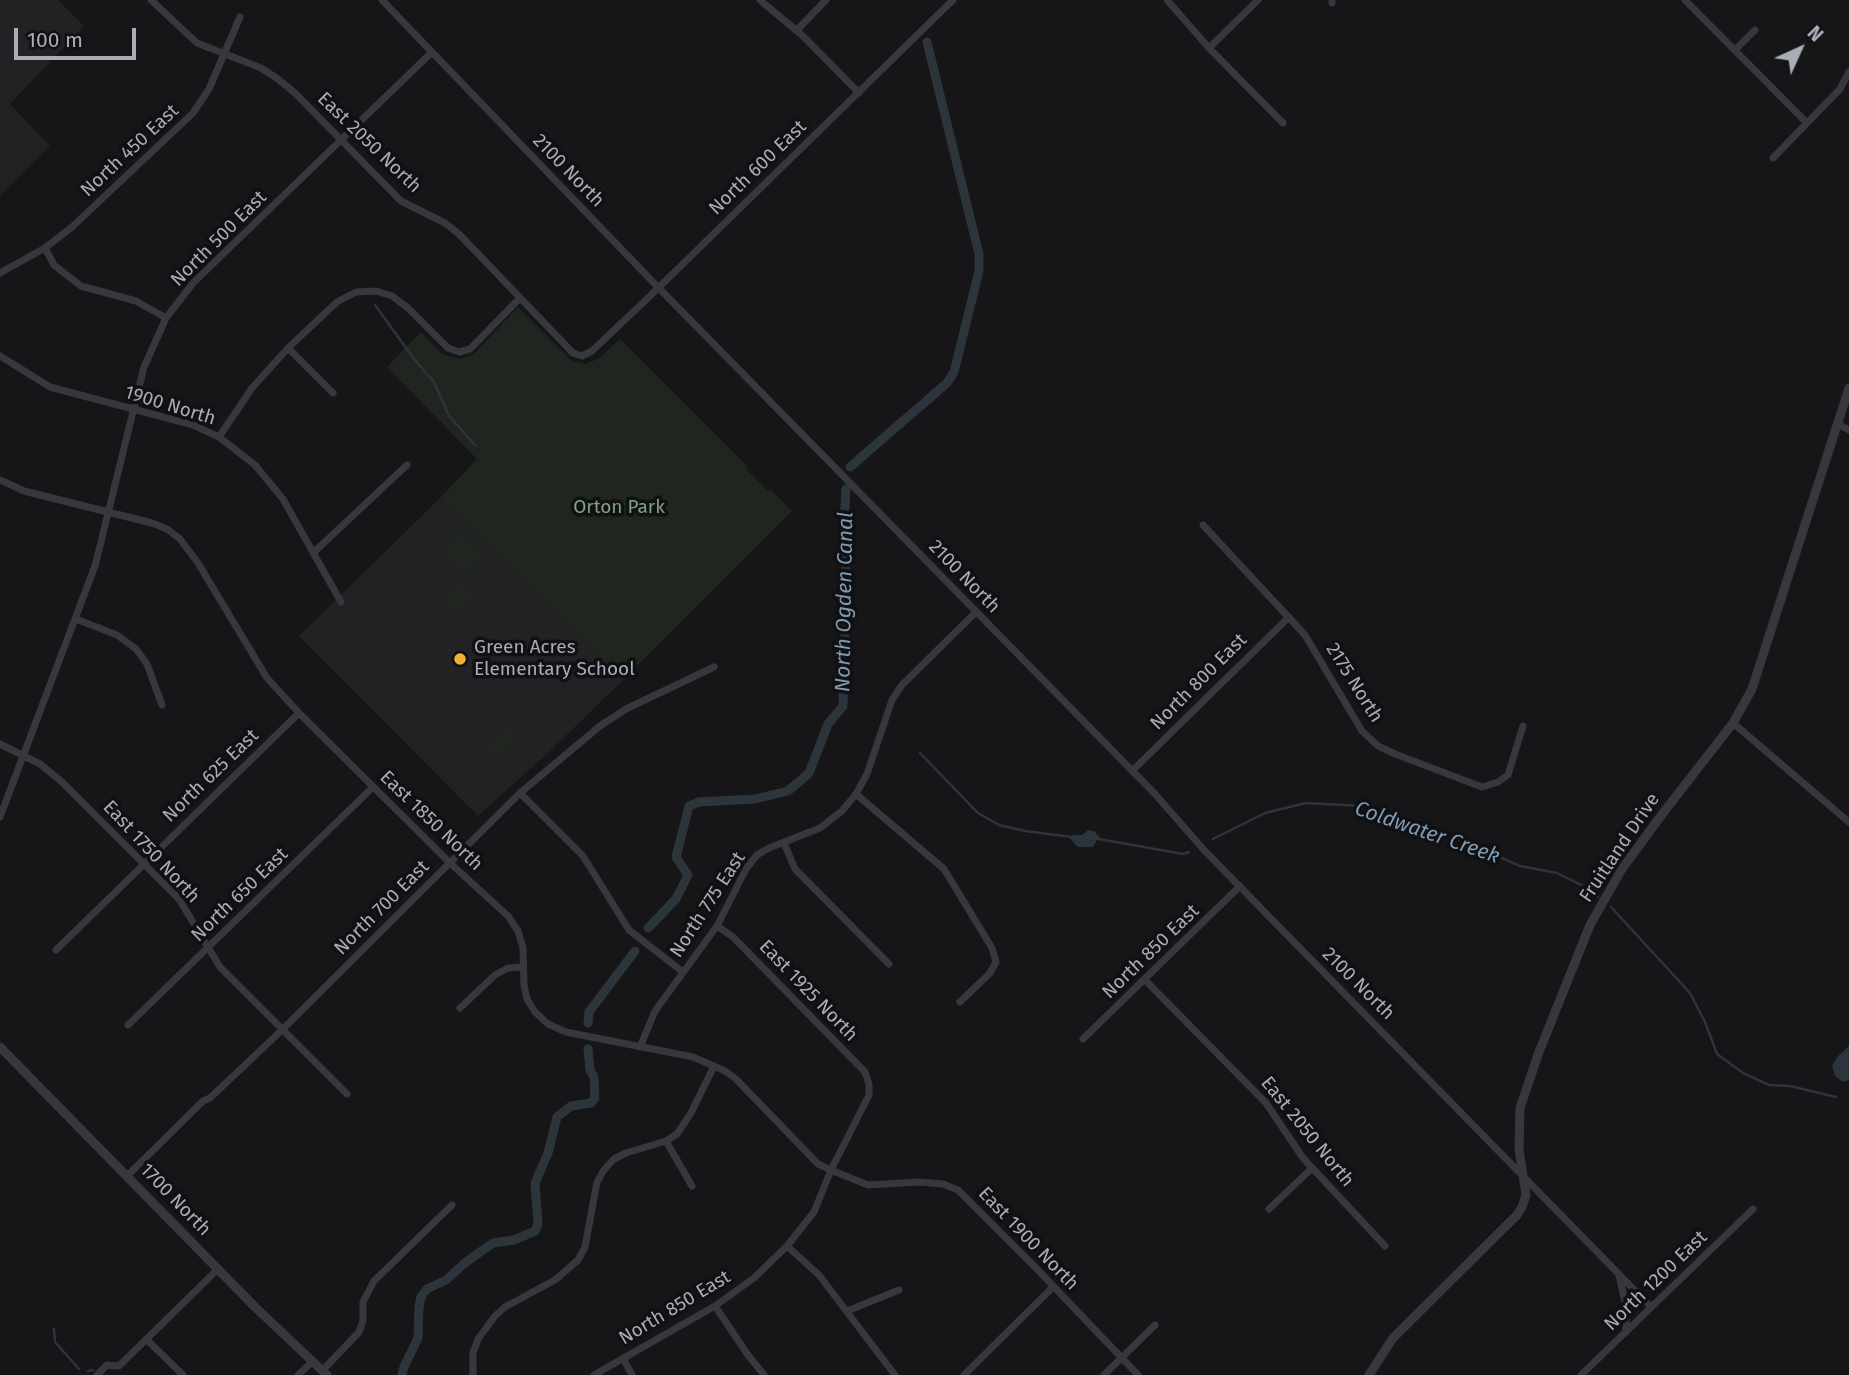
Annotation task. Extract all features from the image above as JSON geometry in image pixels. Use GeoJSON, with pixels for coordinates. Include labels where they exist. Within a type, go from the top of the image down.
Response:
{"type":"FeatureCollection","features":[{"type":"Feature","properties":{"kind":"street","name":"East 2050 North"},"geometry":{"type":"LineString","coordinates":[[151,0],[197,43],[261,68],[295,93],[401,201],[445,223],[459,234],[573,353],[582,356]]}},
{"type":"Feature","properties":{"kind":"street","name":"2100 North"},"geometry":{"type":"LineString","coordinates":[[382,0],[1651,1307]]}},
{"type":"Feature","properties":{"kind":"street"},"geometry":{"type":"LineString","coordinates":[[760,0],[797,30],[859,93]]}},
{"type":"Feature","properties":{"kind":"street"},"geometry":{"type":"LineString","coordinates":[[797,30],[826,0]]}},
{"type":"Feature","properties":{"kind":"street","name":"North 600 East"},"geometry":{"type":"LineString","coordinates":[[582,356],[592,351],[953,0]]}},
{"type":"Feature","properties":{"kind":"street"},"geometry":{"type":"LineString","coordinates":[[1167,0],[1209,48],[1283,123]]}},
{"type":"Feature","properties":{"kind":"street"},"geometry":{"type":"LineString","coordinates":[[1209,48],[1258,0]]}},
{"type":"Feature","properties":{"kind":"street"},"geometry":{"type":"LineString","coordinates":[[1685,0],[1807,122]]}},
{"type":"Feature","properties":{"kind":"street","name":"North 450 East"},"geometry":{"type":"LineString","coordinates":[[0,273],[45,248],[72,227],[193,113],[209,89],[240,17]]}},
{"type":"Feature","properties":{"kind":"street"},"geometry":{"type":"LineString","coordinates":[[1734,50],[1755,30]]}},
{"type":"Feature","properties":{"kind":"street","name":"North 500 East"},"geometry":{"type":"LineString","coordinates":[[76,619],[94,566],[145,367],[166,318],[193,283],[432,52]]}},
{"type":"Feature","properties":{"kind":"street"},"geometry":{"type":"LineString","coordinates":[[1773,158],[1840,89],[1849,72]]}},
{"type":"Feature","properties":{"kind":"street"},"geometry":{"type":"LineString","coordinates":[[45,248],[54,265],[81,286],[136,301],[166,318]]}},
{"type":"Feature","properties":{"kind":"street"},"geometry":{"type":"LineString","coordinates":[[219,437],[252,388],[288,348],[337,302],[356,292],[376,291],[392,296],[448,348],[459,352],[470,349],[520,298]]}},
{"type":"Feature","properties":{"kind":"street"},"geometry":{"type":"LineString","coordinates":[[288,348],[333,393]]}},
{"type":"Feature","properties":{"kind":"street","name":"1900 North"},"geometry":{"type":"LineString","coordinates":[[0,356],[50,387],[193,425],[219,437],[254,465],[283,499],[341,601]]}},
{"type":"Feature","properties":{"kind":"street","name":"Fruitland Drive"},"geometry":{"type":"LineString","coordinates":[[1368,1375],[1393,1338],[1517,1215],[1526,1195],[1519,1149],[1521,1108],[1539,1052],[1590,925],[1622,869],[1733,723],[1752,689],[1849,388]]}},
{"type":"Feature","properties":{"kind":"street"},"geometry":{"type":"LineString","coordinates":[[1838,424],[1849,430]]}},
{"type":"Feature","properties":{"kind":"street"},"geometry":{"type":"LineString","coordinates":[[313,553],[407,465]]}},
{"type":"Feature","properties":{"kind":"street","name":"East 1850 North"},"geometry":{"type":"LineString","coordinates":[[0,480],[23,491],[152,523],[180,538],[267,678],[373,787],[508,916],[518,931],[523,948],[527,999],[535,1012],[548,1024],[566,1032],[693,1058],[714,1066],[736,1079],[818,1164],[831,1170]]}},
{"type":"Feature","properties":{"kind":"street","name":"2175 North"},"geometry":{"type":"LineString","coordinates":[[1203,524],[1289,617],[1312,646],[1362,731],[1378,746],[1482,787],[1498,782],[1508,775],[1523,726]]}},
{"type":"Feature","properties":{"kind":"street","name":"North 775 East"},"geometry":{"type":"LineString","coordinates":[[640,1047],[655,1011],[718,926],[746,869],[757,855],[820,828],[842,811],[867,774],[892,700],[902,685],[976,612]]}},
{"type":"Feature","properties":{"kind":"street","name":"North 800 East"},"geometry":{"type":"LineString","coordinates":[[1132,771],[1289,617]]}},
{"type":"Feature","properties":{"kind":"street"},"geometry":{"type":"LineString","coordinates":[[0,817],[76,619],[117,635],[136,649],[147,664],[162,705]]}},
{"type":"Feature","properties":{"kind":"street","name":"North 700 East"},"geometry":{"type":"LineString","coordinates":[[127,1176],[203,1101],[210,1098],[282,1030],[520,793],[600,726],[626,709],[714,667]]}},
{"type":"Feature","properties":{"kind":"street","name":"North 625 East"},"geometry":{"type":"LineString","coordinates":[[56,950],[299,713]]}},
{"type":"Feature","properties":{"kind":"street"},"geometry":{"type":"LineString","coordinates":[[1733,723],[1849,822]]}},
{"type":"Feature","properties":{"kind":"street","name":"East 1750 North"},"geometry":{"type":"LineString","coordinates":[[0,744],[40,764],[61,781],[179,899],[220,967],[347,1094]]}},
{"type":"Feature","properties":{"kind":"street","name":"North 650 East"},"geometry":{"type":"LineString","coordinates":[[128,1025],[373,787]]}},
{"type":"Feature","properties":{"kind":"street"},"geometry":{"type":"LineString","coordinates":[[520,793],[583,856],[629,930],[683,972]]}},
{"type":"Feature","properties":{"kind":"street"},"geometry":{"type":"LineString","coordinates":[[856,794],[944,869],[992,948],[996,962],[990,973],[960,1002]]}},
{"type":"Feature","properties":{"kind":"street"},"geometry":{"type":"LineString","coordinates":[[784,843],[795,869],[889,964]]}},
{"type":"Feature","properties":{"kind":"street","name":"North 850 East"},"geometry":{"type":"LineString","coordinates":[[1083,1039],[1240,886]]}},
{"type":"Feature","properties":{"kind":"street","name":"East 1925 North"},"geometry":{"type":"LineString","coordinates":[[718,926],[733,937],[864,1072],[869,1084]]}},
{"type":"Feature","properties":{"kind":"street"},"geometry":{"type":"LineString","coordinates":[[460,1008],[495,975],[508,968],[523,967]]}},
{"type":"Feature","properties":{"kind":"street","name":"East 2050 North"},"geometry":{"type":"LineString","coordinates":[[1145,980],[1266,1103],[1303,1158],[1385,1246]]}},
{"type":"Feature","properties":{"kind":"street","name":"1700 North"},"geometry":{"type":"LineString","coordinates":[[0,1047],[218,1269],[325,1373]]}},
{"type":"Feature","properties":{"kind":"street"},"geometry":{"type":"LineString","coordinates":[[472,1375],[473,1353],[478,1339],[495,1316],[505,1307],[555,1280],[578,1260],[585,1247],[597,1182],[604,1170],[626,1153],[667,1141],[684,1125],[714,1066]]}},
{"type":"Feature","properties":{"kind":"street","name":"North 850 East"},"geometry":{"type":"LineString","coordinates":[[594,1375],[715,1306],[754,1278],[787,1246],[814,1212],[831,1170],[869,1095],[869,1084]]}},
{"type":"Feature","properties":{"kind":"street"},"geometry":{"type":"LineString","coordinates":[[667,1141],[692,1186]]}},
{"type":"Feature","properties":{"kind":"street"},"geometry":{"type":"LineString","coordinates":[[1269,1209],[1312,1168]]}},
{"type":"Feature","properties":{"kind":"street","name":"East 1900 North"},"geometry":{"type":"LineString","coordinates":[[831,1170],[868,1185],[919,1182],[943,1184],[958,1190],[1138,1375]]}},
{"type":"Feature","properties":{"kind":"street"},"geometry":{"type":"LineString","coordinates":[[325,1373],[359,1332],[366,1292],[374,1281],[452,1205]]}},
{"type":"Feature","properties":{"kind":"street","name":"North 1200 East"},"geometry":{"type":"LineString","coordinates":[[1581,1375],[1753,1209]]}},
{"type":"Feature","properties":{"kind":"street"},"geometry":{"type":"LineString","coordinates":[[787,1246],[819,1275],[895,1375]]}},
{"type":"Feature","properties":{"kind":"street"},"geometry":{"type":"LineString","coordinates":[[97,1375],[107,1365],[119,1366],[218,1269]]}},
{"type":"Feature","properties":{"kind":"street"},"geometry":{"type":"LineString","coordinates":[[1618,1274],[1626,1306],[1626,1332]]}},
{"type":"Feature","properties":{"kind":"street"},"geometry":{"type":"LineString","coordinates":[[964,1375],[1053,1287]]}},
{"type":"Feature","properties":{"kind":"street"},"geometry":{"type":"LineString","coordinates":[[847,1311],[899,1290]]}},
{"type":"Feature","properties":{"kind":"street"},"geometry":{"type":"LineString","coordinates":[[715,1306],[764,1375]]}},
{"type":"Feature","properties":{"kind":"street"},"geometry":{"type":"LineString","coordinates":[[1104,1375],[1155,1325]]}},
{"type":"Feature","properties":{"kind":"street"},"geometry":{"type":"LineString","coordinates":[[146,1339],[183,1375]]}},
{"type":"Feature","properties":{"kind":"street"},"geometry":{"type":"LineString","coordinates":[[623,1358],[632,1375]]}},
{"type":"Feature","properties":{"kind":"street"},"geometry":{"type":"LineString","coordinates":[[299,1375],[313,1361]]}},
{"type":"Feature","properties":{"kind":"shaded area"},"geometry":{"type":"Polygon","coordinates":[[[0,0],[58,0],[84,26],[10,104],[50,146],[0,196],[0,0]]]}},
{"type":"Feature","properties":{"kind":"shaded area","name":"Green Acres Elementary School"},"geometry":{"type":"Polygon","coordinates":[[[440,498],[621,682],[478,816],[299,636],[440,498]]]}},
{"type":"Feature","properties":{"kind":"shaded area"},"geometry":{"type":"Polygon","coordinates":[[[1088,830],[1094,831],[1102,840],[1097,840],[1093,847],[1078,847],[1070,839],[1072,835],[1082,835],[1088,830]]]}},
{"type":"Feature","properties":{"kind":"shaded area"},"geometry":{"type":"Polygon","coordinates":[[[1849,1046],[1849,1080],[1843,1082],[1835,1076],[1832,1066],[1849,1046]]]}},
{"type":"Feature","properties":{"kind":"green space","name":"Orton Park"},"geometry":{"type":"Polygon","coordinates":[[[518,307],[571,360],[585,364],[598,359],[620,339],[749,468],[747,470],[768,491],[770,489],[792,511],[621,682],[440,498],[477,459],[387,367],[421,332],[443,355],[460,359],[473,355],[518,307]]]}},
{"type":"Feature","properties":{"kind":"green space"},"geometry":{"type":"Polygon","coordinates":[[[461,531],[486,556],[466,576],[441,550],[461,531]]]}},
{"type":"Feature","properties":{"kind":"green space"},"geometry":{"type":"Polygon","coordinates":[[[460,581],[474,594],[453,615],[439,602],[460,581]]]}},
{"type":"Feature","properties":{"kind":"green space"},"geometry":{"type":"Polygon","coordinates":[[[508,726],[521,739],[498,761],[486,749],[508,726]]]}},
{"type":"Feature","properties":{"kind":"waterway","name":"North Ogden Canal"},"geometry":{"type":"LineString","coordinates":[[850,467],[947,383],[954,372],[979,271],[979,254],[927,42]]}},
{"type":"Feature","properties":{"kind":"waterway","name":"Coldwater Creek"},"geometry":{"type":"LineString","coordinates":[[375,305],[434,382],[449,416],[476,446]]}},
{"type":"Feature","properties":{"kind":"waterway","name":"North Ogden Canal"},"geometry":{"type":"LineString","coordinates":[[648,928],[676,899],[688,875],[676,857],[689,806],[699,802],[755,799],[788,791],[809,773],[828,724],[843,706],[846,489]]}},
{"type":"Feature","properties":{"kind":"waterway","name":"Coldwater Creek"},"geometry":{"type":"LineString","coordinates":[[920,753],[978,813],[999,825],[1072,837]]}},
{"type":"Feature","properties":{"kind":"waterway","name":"Coldwater Creek"},"geometry":{"type":"LineString","coordinates":[[1213,839],[1265,813],[1306,803],[1363,806],[1415,829],[1456,838],[1520,866],[1557,873],[1598,897]]}},
{"type":"Feature","properties":{"kind":"waterway","name":"Coldwater Creek"},"geometry":{"type":"LineString","coordinates":[[1099,839],[1183,854],[1189,852]]}},
{"type":"Feature","properties":{"kind":"waterway","name":"Coldwater Creek"},"geometry":{"type":"LineString","coordinates":[[1611,907],[1690,993],[1717,1054],[1743,1073],[1769,1085],[1790,1086],[1836,1097]]}},
{"type":"Feature","properties":{"kind":"waterway","name":"North Ogden Canal"},"geometry":{"type":"LineString","coordinates":[[588,1023],[589,1012],[635,951]]}},
{"type":"Feature","properties":{"kind":"waterway","name":"North Ogden Canal"},"geometry":{"type":"LineString","coordinates":[[402,1375],[418,1338],[419,1307],[421,1297],[427,1289],[446,1280],[493,1243],[514,1240],[535,1231],[538,1224],[535,1183],[548,1153],[557,1117],[571,1106],[591,1103],[595,1098],[588,1049]]}},
{"type":"Feature","properties":{"kind":"waterway"},"geometry":{"type":"LineString","coordinates":[[54,1329],[55,1342],[79,1369]]}},
{"type":"Feature","properties":{"kind":"waterway"},"geometry":{"type":"LineString","coordinates":[[88,1371],[93,1370]]}},
{"type":"Feature","properties":{"kind":"place","name":"Green Acres Elementary School"},"geometry":{"type":"Point","coordinates":[460,659]}}]}
